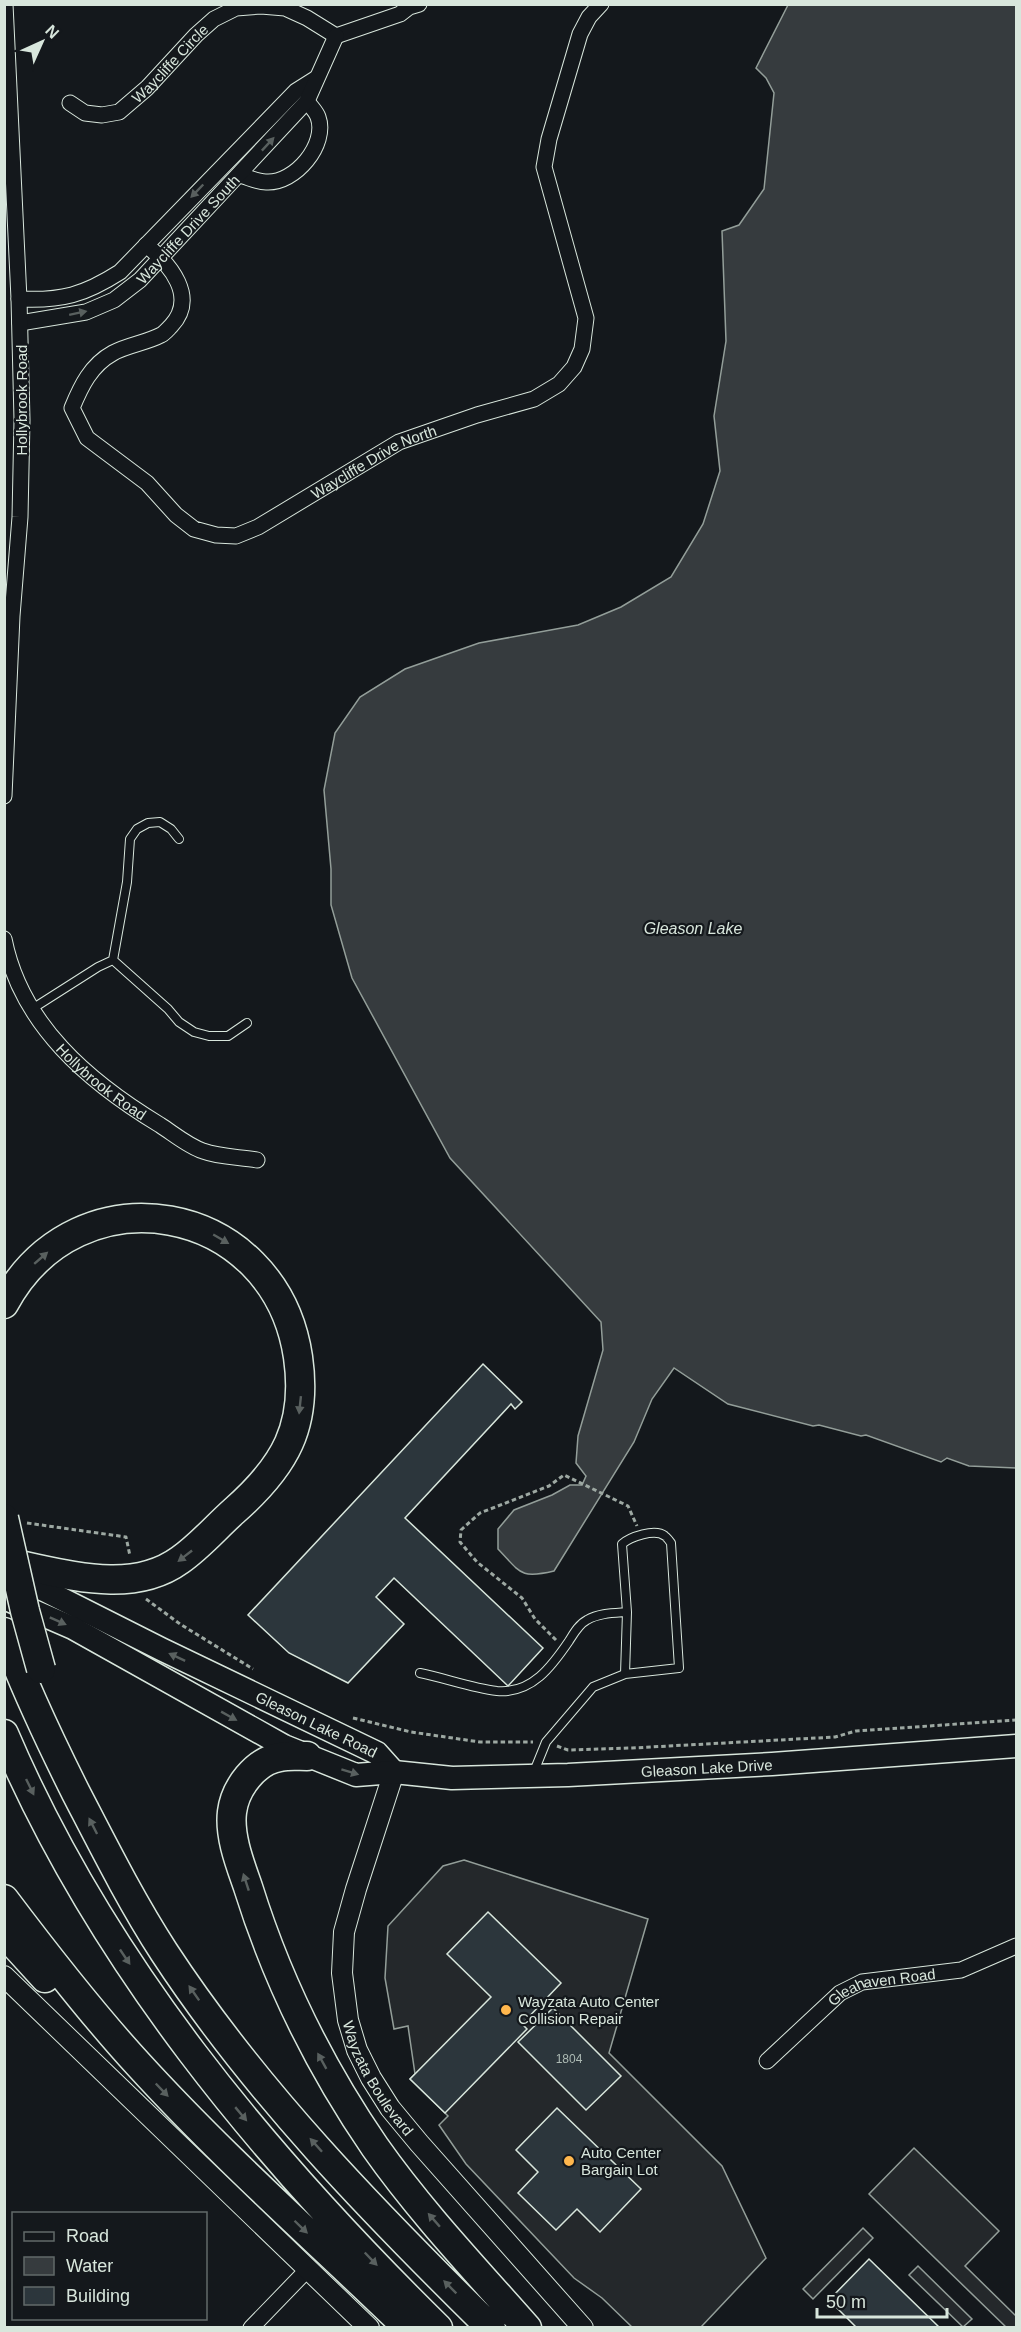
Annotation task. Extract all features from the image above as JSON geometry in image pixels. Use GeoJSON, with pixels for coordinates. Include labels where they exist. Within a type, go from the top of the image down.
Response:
{"type":"FeatureCollection","features":[{"type":"Feature","properties":{"kind":"highway"},"geometry":{"type":"LineString","coordinates":[[4,1304],[19,1280],[37,1260],[58,1244],[81,1231],[131,1217],[156,1218],[198,1227],[219,1237],[244,1254],[257,1266],[282,1301],[296,1344],[301,1398],[294,1435],[270,1476],[252,1496],[179,1561],[160,1571],[121,1581],[102,1580],[4,1562]]}},
{"type":"Feature","properties":{"kind":"highway"},"geometry":{"type":"LineString","coordinates":[[16,1520],[25,1611],[42,1669],[55,1751]]}},
{"type":"Feature","properties":{"kind":"highway"},"geometry":{"type":"LineString","coordinates":[[4,1632],[55,1751],[115,1870],[165,1952],[218,2027],[287,2112],[375,2211],[491,2328]]}},
{"type":"Feature","properties":{"kind":"highway"},"geometry":{"type":"LineString","coordinates":[[4,1734],[62,1852],[92,1905],[121,1952],[190,2050],[286,2166],[359,2247],[438,2328]]}},
{"type":"Feature","properties":{"kind":"highway"},"geometry":{"type":"LineString","coordinates":[[307,1756],[280,1757],[256,1768],[243,1783],[232,1813],[234,1837],[242,1869],[273,1959],[324,2065],[376,2148],[400,2181],[527,2328]]}},
{"type":"Feature","properties":{"kind":"highway"},"geometry":{"type":"LineString","coordinates":[[4,1899],[137,2064]]}},
{"type":"Feature","properties":{"kind":"highway"},"geometry":{"type":"LineString","coordinates":[[4,1933],[31,1964],[88,2021],[137,2064],[408,2328]]}},
{"type":"Feature","properties":{"kind":"main road","name":"Gleason Lake Road"},"geometry":{"type":"LineString","coordinates":[[4,1573],[46,1591],[377,1753],[394,1772]]}},
{"type":"Feature","properties":{"kind":"main road","name":"Gleason Lake Road"},"geometry":{"type":"LineString","coordinates":[[4,1598],[73,1628],[144,1666],[220,1711],[307,1756],[356,1775],[394,1772]]}},
{"type":"Feature","properties":{"kind":"main road","name":"Gleason Lake Drive"},"geometry":{"type":"LineString","coordinates":[[394,1772],[452,1778],[532,1776],[772,1764],[1017,1746]]}},
{"type":"Feature","properties":{"kind":"street","name":"Hollybrook Road"},"geometry":{"type":"LineString","coordinates":[[4,796],[12,616],[20,517],[22,420],[20,322],[5,4]]}},
{"type":"Feature","properties":{"kind":"street"},"geometry":{"type":"LineString","coordinates":[[336,36],[400,14],[409,7],[419,4]]}},
{"type":"Feature","properties":{"kind":"street","name":"Waycliffe Drive North"},"geometry":{"type":"LineString","coordinates":[[146,245],[161,257],[178,280],[182,299],[179,317],[163,334],[112,353],[84,379],[72,408],[87,438],[147,483],[176,516],[194,529],[216,535],[236,536],[258,527],[399,442],[477,415],[534,399],[559,384],[574,367],[582,349],[585,332],[586,318],[544,167],[549,139],[580,34],[589,17],[601,4]]}},
{"type":"Feature","properties":{"kind":"street","name":"Waycliffe Circle"},"geometry":{"type":"LineString","coordinates":[[70,103],[85,112],[102,116],[119,112],[154,82],[196,35],[214,19],[236,8],[261,6],[285,8],[307,18],[336,36]]}},
{"type":"Feature","properties":{"kind":"street","name":"Waycliffe Drive South"},"geometry":{"type":"LineString","coordinates":[[20,322],[86,312],[114,300],[140,280],[307,101],[336,36]]}},
{"type":"Feature","properties":{"kind":"street","name":"Waycliffe Drive South"},"geometry":{"type":"LineString","coordinates":[[19,299],[44,300],[94,289],[120,272],[296,91],[315,80]]}},
{"type":"Feature","properties":{"kind":"street"},"geometry":{"type":"LineString","coordinates":[[239,175],[267,182],[281,180],[305,161],[317,141],[319,129],[318,117],[307,101]]}},
{"type":"Feature","properties":{"kind":"street","name":"Hollybrook Road"},"geometry":{"type":"LineString","coordinates":[[4,939],[18,984],[31,1010],[62,1050],[86,1073],[126,1105],[203,1151],[257,1160]]}},
{"type":"Feature","properties":{"kind":"street","name":"Wayzata Boulevard"},"geometry":{"type":"LineString","coordinates":[[394,1772],[344,1932],[342,1973],[348,2020],[357,2050],[371,2078],[405,2126],[486,2221],[583,2328]]}},
{"type":"Feature","properties":{"kind":"street","name":"Gleahaven Road"},"geometry":{"type":"LineString","coordinates":[[767,2061],[840,1993],[862,1982],[961,1970],[1017,1946]]}},
{"type":"Feature","properties":{"kind":"street"},"geometry":{"type":"LineString","coordinates":[[4,1976],[369,2328]]}},
{"type":"Feature","properties":{"kind":"street"},"geometry":{"type":"LineString","coordinates":[[251,2328],[308,2269]]}},
{"type":"Feature","properties":{"kind":"lane"},"geometry":{"type":"LineString","coordinates":[[114,960],[127,882],[130,839],[137,829],[148,823],[160,822],[171,829],[178,839]]}},
{"type":"Feature","properties":{"kind":"lane"},"geometry":{"type":"LineString","coordinates":[[31,1010],[98,967],[114,960]]}},
{"type":"Feature","properties":{"kind":"lane"},"geometry":{"type":"LineString","coordinates":[[114,960],[179,1022],[194,1032],[209,1036],[228,1036],[247,1023]]}},
{"type":"Feature","properties":{"kind":"lane"},"geometry":{"type":"LineString","coordinates":[[532,1776],[546,1742],[593,1687],[625,1674],[679,1668],[671,1544],[665,1536],[658,1533],[639,1536],[622,1544],[627,1612],[625,1674]]}},
{"type":"Feature","properties":{"kind":"lane"},"geometry":{"type":"LineString","coordinates":[[420,1673],[498,1691],[516,1689],[530,1684],[542,1675],[555,1662],[576,1629],[586,1620],[601,1615],[627,1612]]}},
{"type":"Feature","properties":{"kind":"path"},"geometry":{"type":"LineString","coordinates":[[564,1648],[535,1619],[522,1598],[471,1556],[460,1542],[461,1530],[480,1513],[549,1486],[564,1474],[628,1506],[634,1516],[639,1536]]}},
{"type":"Feature","properties":{"kind":"path"},"geometry":{"type":"LineString","coordinates":[[16,1520],[126,1537],[131,1557]]}},
{"type":"Feature","properties":{"kind":"path"},"geometry":{"type":"LineString","coordinates":[[143,1596],[180,1624],[255,1671]]}},
{"type":"Feature","properties":{"kind":"path"},"geometry":{"type":"LineString","coordinates":[[351,1717],[411,1732],[480,1742],[546,1742],[568,1750],[835,1737],[856,1731],[1017,1719]]}},
{"type":"Feature","properties":{"kind":"shaded area"},"geometry":{"type":"Polygon","coordinates":[[[464,1860],[648,1919],[609,2053],[722,2166],[766,2258],[701,2327],[632,2327],[602,2298],[574,2278],[466,2164],[439,2125],[448,2116],[410,2079],[415,2074],[408,2026],[394,2029],[385,1978],[388,1926],[443,1866],[464,1860]]]}},
{"type":"Feature","properties":{"kind":"shaded area"},"geometry":{"type":"Polygon","coordinates":[[[914,2148],[999,2231],[965,2266],[1016,2316],[1016,2327],[1006,2327],[869,2194],[914,2148]]]}},
{"type":"Feature","properties":{"kind":"shaded area"},"geometry":{"type":"Polygon","coordinates":[[[863,2228],[873,2238],[813,2299],[803,2289],[863,2228]]]}},
{"type":"Feature","properties":{"kind":"shaded area"},"geometry":{"type":"Polygon","coordinates":[[[918,2266],[972,2319],[963,2327],[909,2275],[918,2266]]]}},
{"type":"Feature","properties":{"kind":"water","name":"Gleason Lake"},"geometry":{"type":"Polygon","coordinates":[[[788,5],[1016,5],[1016,1468],[969,1466],[947,1458],[941,1462],[866,1435],[861,1436],[819,1425],[813,1426],[728,1404],[674,1368],[652,1399],[634,1442],[554,1571],[527,1574],[517,1569],[498,1549],[498,1529],[514,1510],[570,1485],[582,1485],[586,1476],[576,1463],[578,1436],[603,1350],[601,1322],[450,1158],[352,978],[331,905],[331,869],[324,790],[335,733],[360,697],[405,669],[479,643],[578,625],[621,607],[671,577],[703,524],[720,471],[714,416],[726,341],[722,231],[739,225],[764,189],[774,93],[766,78],[756,68],[788,5]]]}},
{"type":"Feature","properties":{"kind":"building"},"geometry":{"type":"Polygon","coordinates":[[[483,1364],[522,1402],[515,1409],[511,1404],[405,1518],[543,1648],[508,1686],[394,1578],[376,1597],[404,1624],[348,1683],[289,1653],[248,1615],[483,1364]]]}},
{"type":"Feature","properties":{"kind":"building","name":"Wayzata Auto Center Collision Repair"},"geometry":{"type":"Polygon","coordinates":[[[488,1912],[561,1983],[522,2024],[527,2029],[445,2113],[410,2079],[491,1997],[447,1954],[488,1912]]]}},
{"type":"Feature","properties":{"kind":"building"},"geometry":{"type":"Polygon","coordinates":[[[553,2008],[621,2076],[586,2110],[518,2042],[553,2008]]]}},
{"type":"Feature","properties":{"kind":"building","name":"Auto Center Bargain Lot"},"geometry":{"type":"Polygon","coordinates":[[[557,2108],[641,2189],[600,2232],[577,2209],[556,2230],[518,2193],[538,2172],[516,2150],[557,2108]]]}},
{"type":"Feature","properties":{"kind":"building"},"geometry":{"type":"Polygon","coordinates":[[[869,2259],[940,2328],[857,2328],[829,2300],[869,2259]]]}},
{"type":"Feature","properties":{"kind":"place","name":"Wayzata Auto Center Collision Repair"},"geometry":{"type":"Point","coordinates":[506,2010]}},
{"type":"Feature","properties":{"kind":"place","name":"Auto Center Bargain Lot"},"geometry":{"type":"Point","coordinates":[569,2161]}}]}
